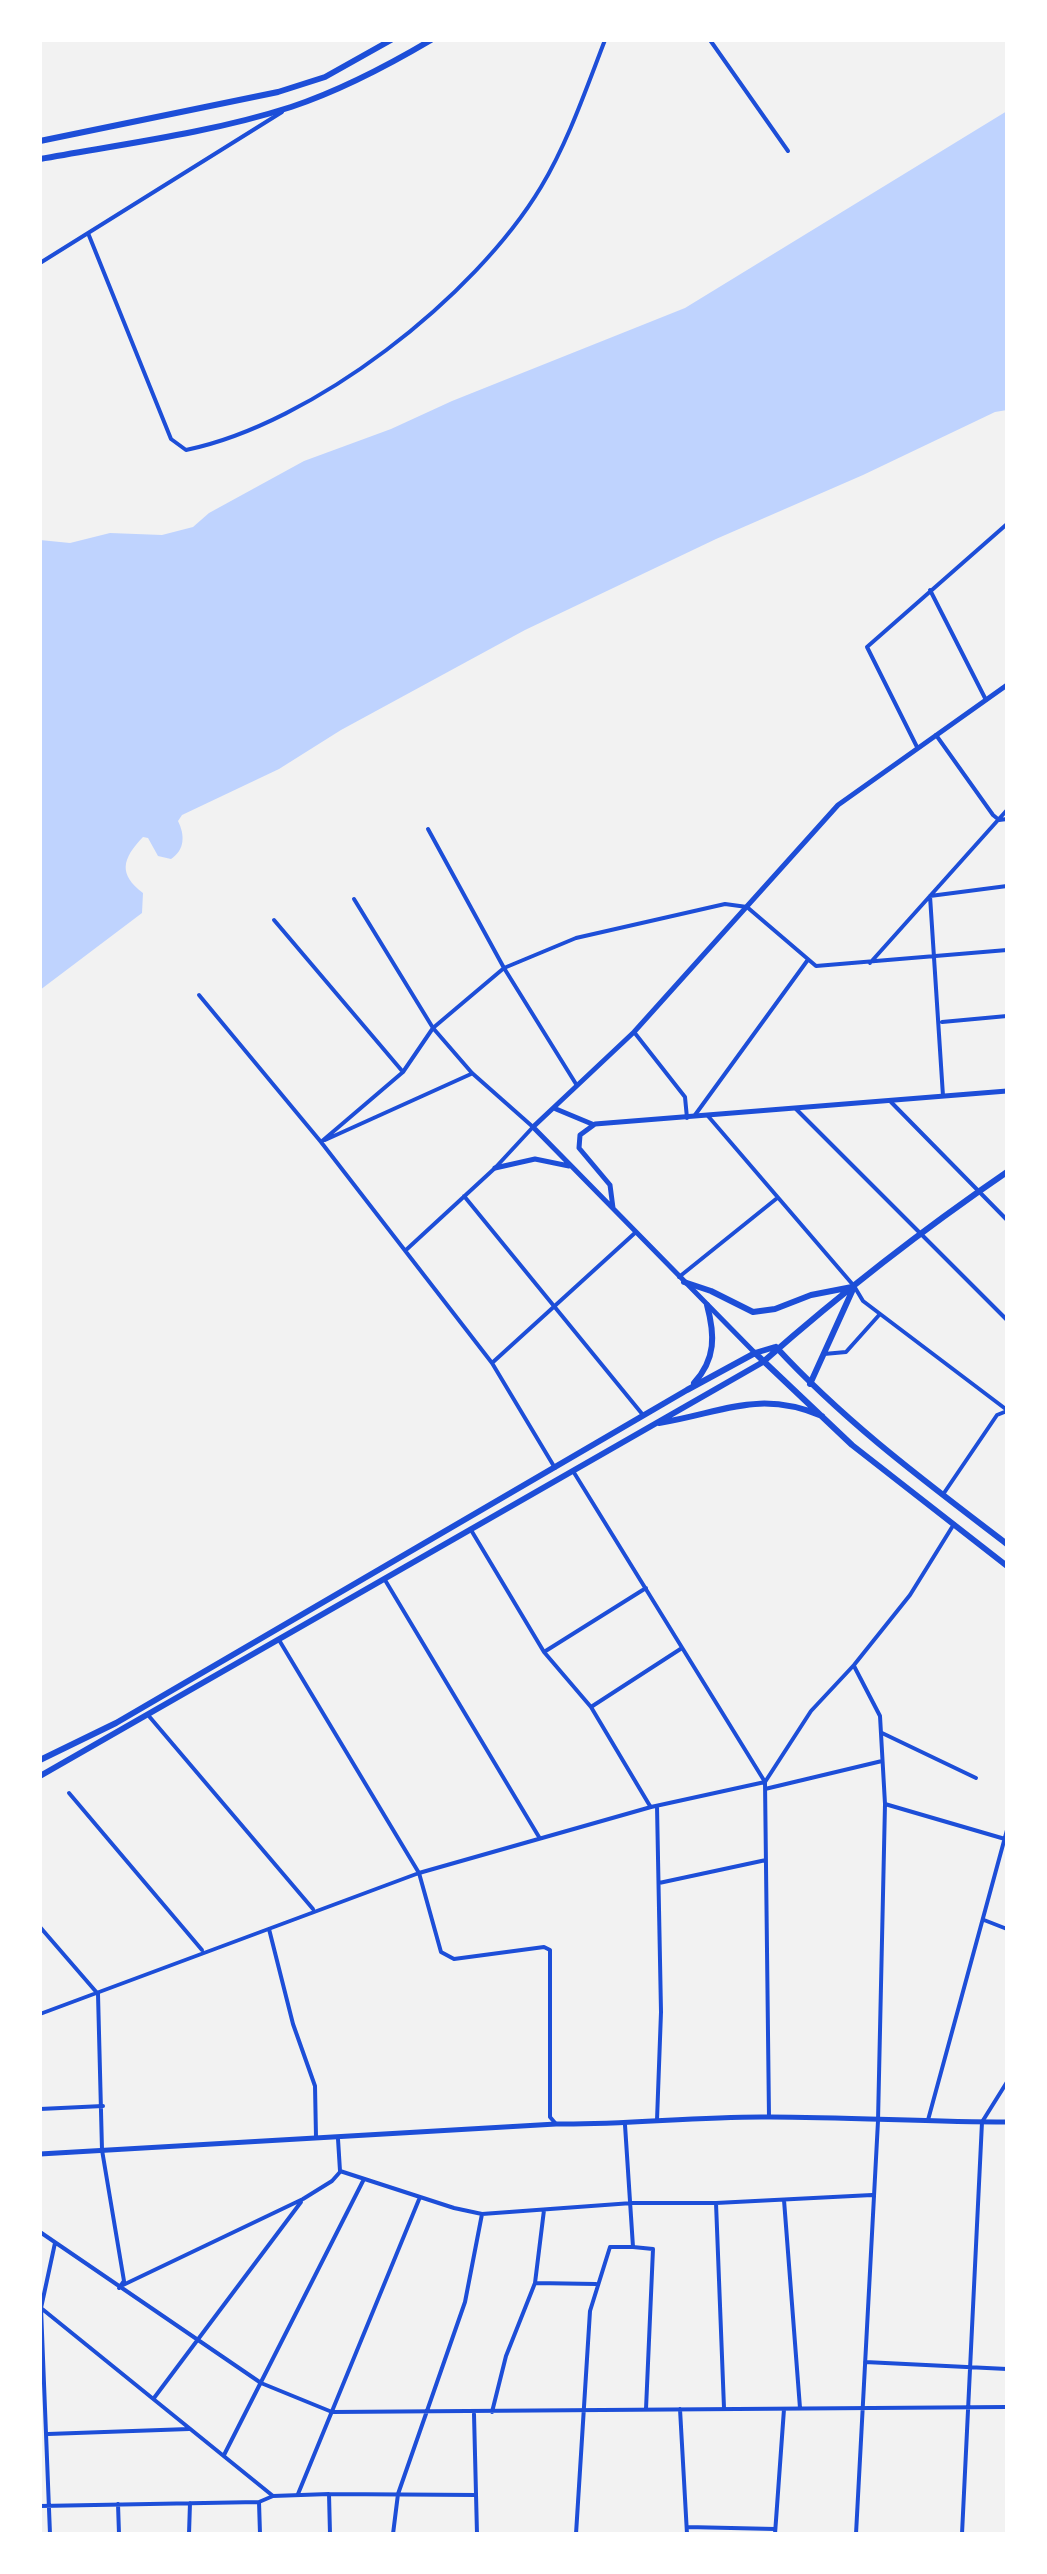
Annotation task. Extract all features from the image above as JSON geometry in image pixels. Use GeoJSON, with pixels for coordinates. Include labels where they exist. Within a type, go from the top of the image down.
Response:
{"type":"FeatureCollection","features":[{"type":"Feature","properties":{"kind":"main road"},"geometry":{"type":"LineString","coordinates":[[40,141],[278,92],[324,77],[391,40]]}},
{"type":"Feature","properties":{"kind":"main road"},"geometry":{"type":"LineString","coordinates":[[40,159],[290,107],[340,87],[430,40]]}},
{"type":"Feature","properties":{"kind":"main road"},"geometry":{"type":"LineString","coordinates":[[112,127],[113,146]]}},
{"type":"Feature","properties":{"kind":"main road"},"geometry":{"type":"LineString","coordinates":[[40,1776],[762,1362],[854,1286],[1007,1172]]}},
{"type":"Feature","properties":{"kind":"main road"},"geometry":{"type":"LineString","coordinates":[[682,1280],[746,1311],[758,1312],[854,1286]]}},
{"type":"Feature","properties":{"kind":"main road"},"geometry":{"type":"LineString","coordinates":[[810,1384],[854,1286]]}},
{"type":"Feature","properties":{"kind":"main road"},"geometry":{"type":"LineString","coordinates":[[687,1390],[711,1357],[713,1338],[706,1305]]}},
{"type":"Feature","properties":{"kind":"main road"},"geometry":{"type":"LineString","coordinates":[[40,1760],[116,1723],[687,1390],[756,1353],[776,1347]]}},
{"type":"Feature","properties":{"kind":"main road"},"geometry":{"type":"LineString","coordinates":[[776,1347],[810,1384],[898,1462],[1007,1544]]}},
{"type":"Feature","properties":{"kind":"main road"},"geometry":{"type":"LineString","coordinates":[[756,1353],[852,1444],[1007,1566]]}},
{"type":"Feature","properties":{"kind":"main road"},"geometry":{"type":"LineString","coordinates":[[653,1424],[754,1402],[800,1407],[828,1419]]}},
{"type":"Feature","properties":{"kind":"street"},"geometry":{"type":"LineString","coordinates":[[88,233],[171,439],[186,450],[217,444],[277,417],[359,370],[422,322],[502,243],[542,186],[578,109],[604,40]]}},
{"type":"Feature","properties":{"kind":"street"},"geometry":{"type":"LineString","coordinates":[[710,40],[788,151]]}},
{"type":"Feature","properties":{"kind":"street"},"geometry":{"type":"LineString","coordinates":[[40,263],[290,107]]}},
{"type":"Feature","properties":{"kind":"street"},"geometry":{"type":"LineString","coordinates":[[917,747],[868,647],[1007,524]]}},
{"type":"Feature","properties":{"kind":"street"},"geometry":{"type":"LineString","coordinates":[[930,590],[986,700]]}},
{"type":"Feature","properties":{"kind":"street"},"geometry":{"type":"LineString","coordinates":[[406,1250],[634,1032],[838,805],[1007,685]]}},
{"type":"Feature","properties":{"kind":"street"},"geometry":{"type":"LineString","coordinates":[[936,735],[999,820]]}},
{"type":"Feature","properties":{"kind":"street"},"geometry":{"type":"LineString","coordinates":[[870,963],[1007,810]]}},
{"type":"Feature","properties":{"kind":"street"},"geometry":{"type":"LineString","coordinates":[[999,820],[1007,819]]}},
{"type":"Feature","properties":{"kind":"street"},"geometry":{"type":"LineString","coordinates":[[428,829],[504,968],[578,1088]]}},
{"type":"Feature","properties":{"kind":"street"},"geometry":{"type":"LineString","coordinates":[[930,896],[1007,886]]}},
{"type":"Feature","properties":{"kind":"street"},"geometry":{"type":"LineString","coordinates":[[930,896],[943,1097]]}},
{"type":"Feature","properties":{"kind":"street"},"geometry":{"type":"LineString","coordinates":[[354,899],[433,1028],[472,1074],[534,1127],[756,1353]]}},
{"type":"Feature","properties":{"kind":"street"},"geometry":{"type":"LineString","coordinates":[[320,1142],[403,1072],[433,1028],[504,968],[576,938],[725,904],[747,907],[816,966],[1007,950]]}},
{"type":"Feature","properties":{"kind":"street"},"geometry":{"type":"LineString","coordinates":[[274,920],[403,1072]]}},
{"type":"Feature","properties":{"kind":"street"},"geometry":{"type":"LineString","coordinates":[[690,1117],[806,961]]}},
{"type":"Feature","properties":{"kind":"street"},"geometry":{"type":"LineString","coordinates":[[199,995],[406,1250],[492,1363],[555,1468]]}},
{"type":"Feature","properties":{"kind":"street"},"geometry":{"type":"LineString","coordinates":[[940,1022],[1007,1016]]}},
{"type":"Feature","properties":{"kind":"street"},"geometry":{"type":"LineString","coordinates":[[634,1032],[685,1096],[690,1117]]}},
{"type":"Feature","properties":{"kind":"street"},"geometry":{"type":"LineString","coordinates":[[320,1142],[472,1074]]}},
{"type":"Feature","properties":{"kind":"street"},"geometry":{"type":"LineString","coordinates":[[613,1208],[610,1185],[579,1148],[584,1130],[595,1124],[1007,1091]]}},
{"type":"Feature","properties":{"kind":"street"},"geometry":{"type":"LineString","coordinates":[[891,1102],[1007,1220]]}},
{"type":"Feature","properties":{"kind":"street"},"geometry":{"type":"LineString","coordinates":[[556,1109],[595,1124]]}},
{"type":"Feature","properties":{"kind":"street"},"geometry":{"type":"LineString","coordinates":[[796,1109],[1007,1320]]}},
{"type":"Feature","properties":{"kind":"street"},"geometry":{"type":"LineString","coordinates":[[708,1116],[863,1301],[1007,1410],[996,1416],[943,1495]]}},
{"type":"Feature","properties":{"kind":"street"},"geometry":{"type":"LineString","coordinates":[[494,1168],[535,1159],[575,1169]]}},
{"type":"Feature","properties":{"kind":"street"},"geometry":{"type":"LineString","coordinates":[[464,1196],[643,1415]]}},
{"type":"Feature","properties":{"kind":"street"},"geometry":{"type":"LineString","coordinates":[[682,1280],[778,1198]]}},
{"type":"Feature","properties":{"kind":"street"},"geometry":{"type":"LineString","coordinates":[[492,1363],[636,1232]]}},
{"type":"Feature","properties":{"kind":"street"},"geometry":{"type":"LineString","coordinates":[[824,1354],[846,1352],[880,1314]]}},
{"type":"Feature","properties":{"kind":"street"},"geometry":{"type":"LineString","coordinates":[[573,1471],[765,1785],[770,2116]]}},
{"type":"Feature","properties":{"kind":"street"},"geometry":{"type":"LineString","coordinates":[[765,1785],[811,1711],[854,1666],[910,1594],[954,1524]]}},
{"type":"Feature","properties":{"kind":"street"},"geometry":{"type":"LineString","coordinates":[[471,1530],[544,1652],[591,1707],[654,1806],[661,2015],[658,2120]]}},
{"type":"Feature","properties":{"kind":"street"},"geometry":{"type":"LineString","coordinates":[[385,1580],[538,1837]]}},
{"type":"Feature","properties":{"kind":"street"},"geometry":{"type":"LineString","coordinates":[[544,1652],[646,1588]]}},
{"type":"Feature","properties":{"kind":"street"},"geometry":{"type":"LineString","coordinates":[[279,1640],[419,1873],[444,1956],[454,1959],[544,1946],[550,1950],[550,2117],[556,2124]]}},
{"type":"Feature","properties":{"kind":"street"},"geometry":{"type":"LineString","coordinates":[[591,1707],[682,1648]]}},
{"type":"Feature","properties":{"kind":"street"},"geometry":{"type":"LineString","coordinates":[[854,1666],[880,1716],[885,1804],[878,2120],[856,2534]]}},
{"type":"Feature","properties":{"kind":"street"},"geometry":{"type":"LineString","coordinates":[[148,1715],[314,1911]]}},
{"type":"Feature","properties":{"kind":"street"},"geometry":{"type":"LineString","coordinates":[[882,1733],[976,1778]]}},
{"type":"Feature","properties":{"kind":"street"},"geometry":{"type":"LineString","coordinates":[[40,2014],[419,1873],[538,1837],[654,1806],[883,1761]]}},
{"type":"Feature","properties":{"kind":"street"},"geometry":{"type":"LineString","coordinates":[[69,1794],[203,1951]]}},
{"type":"Feature","properties":{"kind":"street"},"geometry":{"type":"LineString","coordinates":[[885,1804],[1004,1839]]}},
{"type":"Feature","properties":{"kind":"street"},"geometry":{"type":"LineString","coordinates":[[928,2121],[1007,1830]]}},
{"type":"Feature","properties":{"kind":"street"},"geometry":{"type":"LineString","coordinates":[[659,1883],[766,1860]]}},
{"type":"Feature","properties":{"kind":"street"},"geometry":{"type":"LineString","coordinates":[[984,1920],[1007,1929]]}},
{"type":"Feature","properties":{"kind":"street"},"geometry":{"type":"LineString","coordinates":[[40,1927],[98,1994],[102,2150],[124,2281],[119,2288]]}},
{"type":"Feature","properties":{"kind":"street"},"geometry":{"type":"LineString","coordinates":[[269,1929],[293,2024],[315,2086],[316,2139]]}},
{"type":"Feature","properties":{"kind":"street"},"geometry":{"type":"LineString","coordinates":[[962,2534],[982,2122],[1007,2082]]}},
{"type":"Feature","properties":{"kind":"street"},"geometry":{"type":"LineString","coordinates":[[40,2109],[103,2106]]}},
{"type":"Feature","properties":{"kind":"street"},"geometry":{"type":"LineString","coordinates":[[40,2154],[556,2124],[625,2125],[770,2116],[1007,2122]]}},
{"type":"Feature","properties":{"kind":"street"},"geometry":{"type":"LineString","coordinates":[[625,2125],[633,2247]]}},
{"type":"Feature","properties":{"kind":"street"},"geometry":{"type":"LineString","coordinates":[[119,2288],[332,2181],[340,2170],[338,2139]]}},
{"type":"Feature","properties":{"kind":"street"},"geometry":{"type":"LineString","coordinates":[[340,2170],[420,2198],[482,2214],[632,2202],[716,2203],[874,2196]]}},
{"type":"Feature","properties":{"kind":"street"},"geometry":{"type":"LineString","coordinates":[[224,2456],[364,2178]]}},
{"type":"Feature","properties":{"kind":"street"},"geometry":{"type":"LineString","coordinates":[[154,2398],[304,2198]]}},
{"type":"Feature","properties":{"kind":"street"},"geometry":{"type":"LineString","coordinates":[[298,2496],[420,2198]]}},
{"type":"Feature","properties":{"kind":"street"},"geometry":{"type":"LineString","coordinates":[[784,2200],[800,2408]]}},
{"type":"Feature","properties":{"kind":"street"},"geometry":{"type":"LineString","coordinates":[[716,2203],[724,2409]]}},
{"type":"Feature","properties":{"kind":"street"},"geometry":{"type":"LineString","coordinates":[[492,2412],[506,2356],[535,2282],[544,2210]]}},
{"type":"Feature","properties":{"kind":"street"},"geometry":{"type":"LineString","coordinates":[[393,2534],[398,2494],[465,2302],[482,2214]]}},
{"type":"Feature","properties":{"kind":"street"},"geometry":{"type":"LineString","coordinates":[[40,2232],[261,2384],[332,2412],[1007,2407]]}},
{"type":"Feature","properties":{"kind":"street"},"geometry":{"type":"LineString","coordinates":[[50,2534],[42,2308],[55,2243]]}},
{"type":"Feature","properties":{"kind":"street"},"geometry":{"type":"LineString","coordinates":[[576,2534],[590,2311],[610,2247],[653,2249],[646,2410]]}},
{"type":"Feature","properties":{"kind":"street"},"geometry":{"type":"LineString","coordinates":[[535,2282],[597,2284]]}},
{"type":"Feature","properties":{"kind":"street"},"geometry":{"type":"LineString","coordinates":[[42,2308],[273,2496]]}},
{"type":"Feature","properties":{"kind":"street"},"geometry":{"type":"LineString","coordinates":[[865,2362],[1007,2369]]}},
{"type":"Feature","properties":{"kind":"street"},"geometry":{"type":"LineString","coordinates":[[687,2527],[775,2531],[784,2408]]}},
{"type":"Feature","properties":{"kind":"street"},"geometry":{"type":"LineString","coordinates":[[680,2410],[687,2534]]}},
{"type":"Feature","properties":{"kind":"street"},"geometry":{"type":"LineString","coordinates":[[474,2412],[477,2534]]}},
{"type":"Feature","properties":{"kind":"street"},"geometry":{"type":"LineString","coordinates":[[46,2434],[188,2429]]}},
{"type":"Feature","properties":{"kind":"street"},"geometry":{"type":"LineString","coordinates":[[40,2506],[259,2502],[273,2496],[329,2494],[476,2495]]}},
{"type":"Feature","properties":{"kind":"street"},"geometry":{"type":"LineString","coordinates":[[329,2494],[330,2534]]}},
{"type":"Feature","properties":{"kind":"street"},"geometry":{"type":"LineString","coordinates":[[259,2502],[260,2534]]}},
{"type":"Feature","properties":{"kind":"street"},"geometry":{"type":"LineString","coordinates":[[189,2534],[190,2503]]}},
{"type":"Feature","properties":{"kind":"street"},"geometry":{"type":"LineString","coordinates":[[118,2504],[119,2534]]}},
{"type":"Feature","properties":{"kind":"water"},"geometry":{"type":"Polygon","coordinates":[[[1007,111],[1007,410],[995,412],[716,539],[525,630],[341,730],[279,769],[182,815],[178,821],[183,837],[181,847],[171,859],[158,856],[148,838],[143,837],[126,866],[126,873],[143,893],[142,913],[40,990],[40,540],[70,543],[110,533],[162,535],[193,527],[209,513],[304,461],[685,308],[1007,111]]]}}]}
